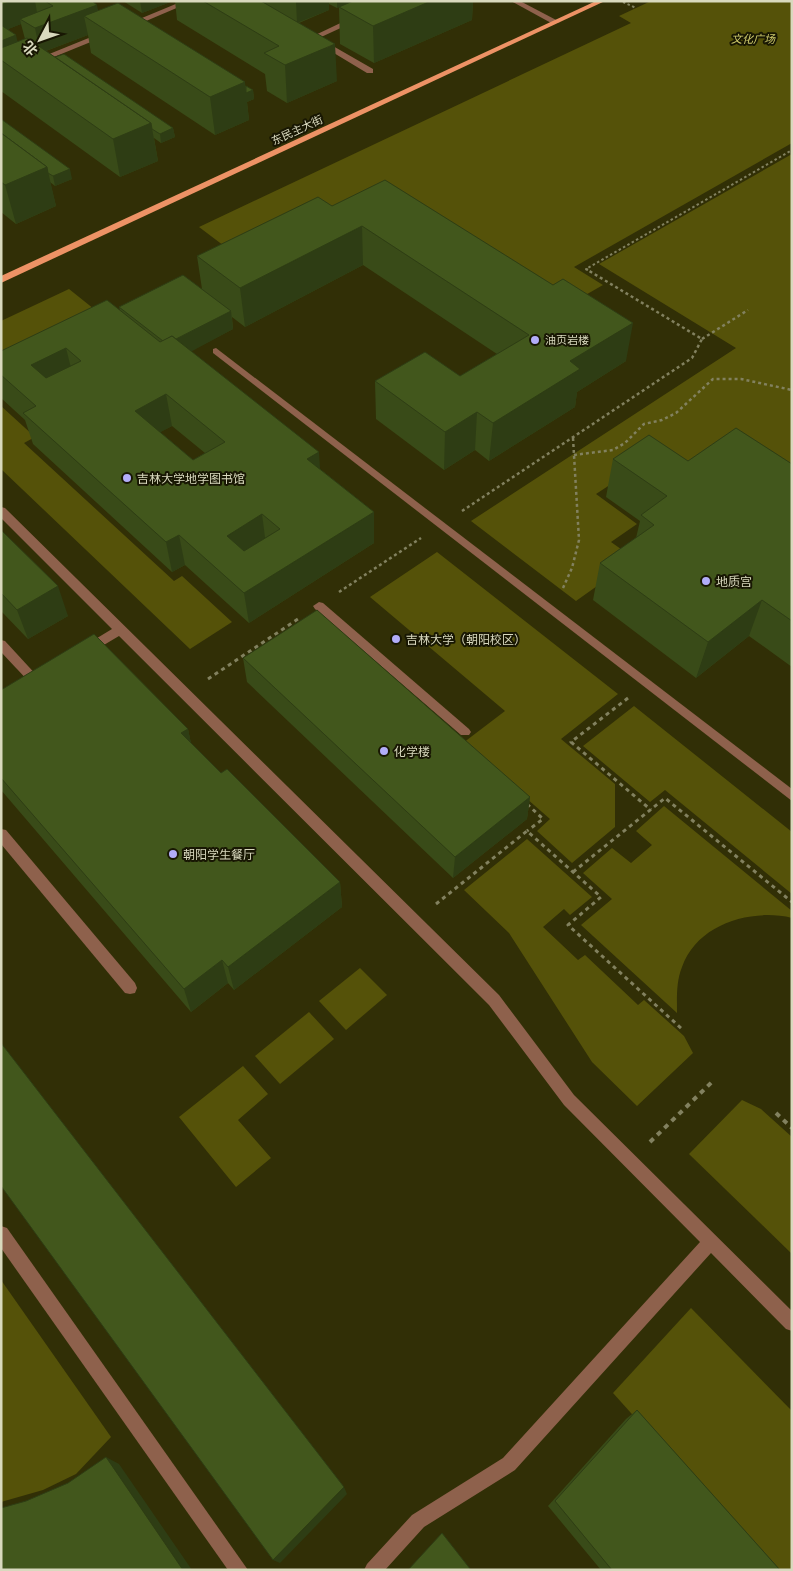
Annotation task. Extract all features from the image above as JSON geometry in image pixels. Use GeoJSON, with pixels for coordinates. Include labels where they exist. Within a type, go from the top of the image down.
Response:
{"type":"FeatureCollection","features":[{"type":"Feature","properties":{"kind":"main road","name":"东民主大街"},"geometry":{"type":"LineString","coordinates":[[1,280],[602,1]]}},
{"type":"Feature","properties":{"kind":"street"},"geometry":{"type":"LineString","coordinates":[[118,29],[190,1]]}},
{"type":"Feature","properties":{"kind":"street"},"geometry":{"type":"LineString","coordinates":[[514,1],[556,22]]}},
{"type":"Feature","properties":{"kind":"street"},"geometry":{"type":"LineString","coordinates":[[360,18],[313,38],[370,71]]}},
{"type":"Feature","properties":{"kind":"street"},"geometry":{"type":"LineString","coordinates":[[28,64],[109,33]]}},
{"type":"Feature","properties":{"kind":"street"},"geometry":{"type":"LineString","coordinates":[[216,351],[792,796]]}},
{"type":"Feature","properties":{"kind":"street"},"geometry":{"type":"LineString","coordinates":[[1,511],[494,1000],[569,1100],[792,1323]]}},
{"type":"Feature","properties":{"kind":"street"},"geometry":{"type":"LineString","coordinates":[[319,606],[465,732]]}},
{"type":"Feature","properties":{"kind":"street"},"geometry":{"type":"LineString","coordinates":[[79,656],[121,629]]}},
{"type":"Feature","properties":{"kind":"street"},"geometry":{"type":"LineString","coordinates":[[1,644],[41,679],[22,690]]}},
{"type":"Feature","properties":{"kind":"street"},"geometry":{"type":"LineString","coordinates":[[1,834],[130,988]]}},
{"type":"Feature","properties":{"kind":"street"},"geometry":{"type":"LineString","coordinates":[[1,1234],[239,1570]]}},
{"type":"Feature","properties":{"kind":"street"},"geometry":{"type":"LineString","coordinates":[[373,1570],[418,1522],[509,1464],[710,1242]]}},
{"type":"Feature","properties":{"kind":"path"},"geometry":{"type":"LineString","coordinates":[[622,1],[636,8]]}},
{"type":"Feature","properties":{"kind":"path"},"geometry":{"type":"LineString","coordinates":[[702,340],[586,269],[792,150]]}},
{"type":"Feature","properties":{"kind":"path"},"geometry":{"type":"LineString","coordinates":[[186,693],[692,358],[702,340],[748,310]]}},
{"type":"Feature","properties":{"kind":"path"},"geometry":{"type":"LineString","coordinates":[[574,455],[613,450],[625,443],[644,424],[662,420],[676,413],[713,379],[720,377],[759,382],[792,390]]}},
{"type":"Feature","properties":{"kind":"path"},"geometry":{"type":"LineString","coordinates":[[553,612],[572,568],[579,540],[573,437]]}},
{"type":"Feature","properties":{"kind":"path"},"geometry":{"type":"LineString","coordinates":[[646,684],[571,742],[651,810]]}},
{"type":"Feature","properties":{"kind":"path"},"geometry":{"type":"LineString","coordinates":[[573,872],[665,798],[792,902]]}},
{"type":"Feature","properties":{"kind":"path"},"geometry":{"type":"LineString","coordinates":[[415,921],[543,819],[521,799]]}},
{"type":"Feature","properties":{"kind":"path"},"geometry":{"type":"LineString","coordinates":[[528,831],[600,897],[568,925],[682,1029]]}},
{"type":"Feature","properties":{"kind":"path"},"geometry":{"type":"LineString","coordinates":[[630,1162],[714,1080]]}},
{"type":"Feature","properties":{"kind":"path"},"geometry":{"type":"LineString","coordinates":[[776,1114],[792,1128]]}},
{"type":"Feature","properties":{"kind":"green space","name":"文化广场"},"geometry":{"type":"Polygon","coordinates":[[[651,1],[792,1],[792,143],[574,267],[603,285],[547,317],[381,211],[248,264],[199,227],[631,23],[619,16],[651,1]]]}},
{"type":"Feature","properties":{"kind":"green space"},"geometry":{"type":"Polygon","coordinates":[[[792,154],[792,500],[695,483],[654,456],[596,494],[637,524],[611,542],[635,559],[576,601],[471,521],[736,348],[599,264],[792,154]]]}},
{"type":"Feature","properties":{"kind":"green space"},"geometry":{"type":"Polygon","coordinates":[[[69,289],[114,325],[1,381],[1,321],[69,289]]]}},
{"type":"Feature","properties":{"kind":"green space"},"geometry":{"type":"Polygon","coordinates":[[[1,406],[35,437],[24,443],[174,581],[182,576],[232,622],[190,649],[1,469],[1,406]]]}},
{"type":"Feature","properties":{"kind":"green space"},"geometry":{"type":"Polygon","coordinates":[[[437,552],[618,694],[561,739],[615,784],[615,827],[572,863],[537,831],[550,819],[463,743],[505,711],[370,597],[437,552]]]}},
{"type":"Feature","properties":{"kind":"green space"},"geometry":{"type":"Polygon","coordinates":[[[634,706],[792,832],[792,894],[665,790],[650,802],[583,746],[634,706]]]}},
{"type":"Feature","properties":{"kind":"green space"},"geometry":{"type":"Polygon","coordinates":[[[664,806],[792,911],[792,918],[760,915],[727,923],[713,930],[700,940],[689,952],[680,973],[677,990],[677,1013],[581,925],[612,899],[583,873],[612,848],[631,863],[652,845],[636,831],[664,806]]]}},
{"type":"Feature","properties":{"kind":"green space"},"geometry":{"type":"Polygon","coordinates":[[[527,839],[592,897],[570,915],[564,909],[543,927],[578,960],[585,955],[638,1005],[644,1000],[684,1036],[693,1053],[637,1106],[592,1062],[509,933],[464,890],[527,839]]]}},
{"type":"Feature","properties":{"kind":"green space"},"geometry":{"type":"Polygon","coordinates":[[[360,968],[387,995],[346,1030],[319,1001],[360,968]]]}},
{"type":"Feature","properties":{"kind":"green space"},"geometry":{"type":"Polygon","coordinates":[[[309,1012],[334,1039],[280,1084],[255,1056],[309,1012]]]}},
{"type":"Feature","properties":{"kind":"green space"},"geometry":{"type":"Polygon","coordinates":[[[243,1066],[268,1094],[238,1120],[271,1158],[236,1187],[179,1117],[243,1066]]]}},
{"type":"Feature","properties":{"kind":"green space"},"geometry":{"type":"Polygon","coordinates":[[[742,1100],[761,1109],[792,1137],[792,1254],[689,1154],[742,1100]]]}},
{"type":"Feature","properties":{"kind":"green space"},"geometry":{"type":"Polygon","coordinates":[[[1,1280],[111,1437],[76,1474],[43,1490],[1,1502],[1,1280]]]}},
{"type":"Feature","properties":{"kind":"green space"},"geometry":{"type":"Polygon","coordinates":[[[691,1308],[792,1411],[792,1570],[772,1570],[613,1393],[691,1308]]]}},
{"type":"Feature","properties":{"kind":"building"},"geometry":{"type":"Polygon","coordinates":[[[1,1],[11,1],[1,5],[1,1]]]}},
{"type":"Feature","properties":{"kind":"building"},"geometry":{"type":"Polygon","coordinates":[[[45,1],[92,1],[97,5],[35,28],[20,19],[53,6],[45,1]]]}},
{"type":"Feature","properties":{"kind":"building"},"geometry":{"type":"Polygon","coordinates":[[[203,1],[261,1],[335,44],[285,65],[264,53],[279,46],[203,1]]]}},
{"type":"Feature","properties":{"kind":"building"},"geometry":{"type":"Polygon","coordinates":[[[353,1],[431,1],[373,26],[339,7],[353,1]]]}},
{"type":"Feature","properties":{"kind":"building"},"geometry":{"type":"Polygon","coordinates":[[[118,3],[245,82],[210,97],[84,16],[118,3]]]}},
{"type":"Feature","properties":{"kind":"building"},"geometry":{"type":"Polygon","coordinates":[[[1,25],[16,35],[1,41],[1,25]]]}},
{"type":"Feature","properties":{"kind":"building"},"geometry":{"type":"Polygon","coordinates":[[[27,38],[151,123],[113,139],[1,60],[1,48],[27,38]]]}},
{"type":"Feature","properties":{"kind":"building"},"geometry":{"type":"Polygon","coordinates":[[[64,54],[173,128],[160,134],[152,129],[151,123],[55,57],[64,54]]]}},
{"type":"Feature","properties":{"kind":"building"},"geometry":{"type":"Polygon","coordinates":[[[246,86],[253,90],[246,93],[246,86]]]}},
{"type":"Feature","properties":{"kind":"building"},"geometry":{"type":"Polygon","coordinates":[[[1,119],[70,169],[53,176],[48,173],[47,167],[1,133],[1,119]]]}},
{"type":"Feature","properties":{"kind":"building"},"geometry":{"type":"Polygon","coordinates":[[[1,133],[47,167],[5,185],[1,182],[1,133]]]}},
{"type":"Feature","properties":{"kind":"building"},"geometry":{"type":"Polygon","coordinates":[[[385,180],[553,285],[563,279],[633,323],[570,361],[580,369],[493,423],[477,412],[445,432],[375,381],[425,352],[460,376],[529,335],[362,226],[240,288],[197,256],[318,197],[332,206],[385,180]]]}},
{"type":"Feature","properties":{"kind":"building"},"geometry":{"type":"Polygon","coordinates":[[[183,275],[231,311],[176,339],[172,336],[163,341],[119,307],[183,275]]]}},
{"type":"Feature","properties":{"kind":"building","name":"吉林大学地学图书馆"},"geometry":{"type":"Polygon","coordinates":[[[107,300],[160,342],[172,336],[319,452],[307,459],[374,512],[244,593],[179,535],[166,542],[23,413],[36,406],[1,375],[1,351],[107,300]],[[66,348],[31,365],[46,378],[81,361],[66,348]],[[166,394],[135,411],[193,460],[225,442],[166,394]],[[262,514],[227,536],[244,551],[280,529],[262,514]]]}},
{"type":"Feature","properties":{"kind":"building","name":"地质宫"},"geometry":{"type":"Polygon","coordinates":[[[736,428],[792,464],[792,621],[762,600],[708,642],[600,563],[654,525],[641,515],[667,496],[613,459],[649,435],[688,461],[736,428]]]}},
{"type":"Feature","properties":{"kind":"building"},"geometry":{"type":"Polygon","coordinates":[[[1,530],[58,586],[17,610],[1,593],[1,530]]]}},
{"type":"Feature","properties":{"kind":"building","name":"化学楼"},"geometry":{"type":"Polygon","coordinates":[[[317,610],[530,797],[455,857],[243,658],[317,610]]]}},
{"type":"Feature","properties":{"kind":"building","name":"朝阳学生餐厅"},"geometry":{"type":"Polygon","coordinates":[[[94,634],[188,729],[181,733],[221,773],[227,769],[340,882],[228,967],[222,960],[184,989],[1,778],[1,690],[94,634]]]}},
{"type":"Feature","properties":{"kind":"building"},"geometry":{"type":"Polygon","coordinates":[[[1,1043],[344,1487],[273,1560],[1,1186],[1,1043]]]}},
{"type":"Feature","properties":{"kind":"building"},"geometry":{"type":"Polygon","coordinates":[[[637,1410],[780,1570],[612,1570],[555,1501],[637,1410]]]}},
{"type":"Feature","properties":{"kind":"building"},"geometry":{"type":"Polygon","coordinates":[[[106,1457],[183,1570],[1,1570],[1,1508],[26,1501],[68,1483],[106,1457]]]}},
{"type":"Feature","properties":{"kind":"building"},"geometry":{"type":"Polygon","coordinates":[[[442,1533],[471,1570],[408,1570],[442,1533]]]}},
{"type":"Feature","properties":{"kind":"place","name":"油页岩楼"},"geometry":{"type":"Point","coordinates":[535,340]}},
{"type":"Feature","properties":{"kind":"place","name":"吉林大学地学图书馆"},"geometry":{"type":"Point","coordinates":[127,478]}},
{"type":"Feature","properties":{"kind":"place","name":"地质宫"},"geometry":{"type":"Point","coordinates":[706,581]}},
{"type":"Feature","properties":{"kind":"place","name":"吉林大学（朝阳校区）"},"geometry":{"type":"Point","coordinates":[396,639]}},
{"type":"Feature","properties":{"kind":"place","name":"化学楼"},"geometry":{"type":"Point","coordinates":[384,751]}},
{"type":"Feature","properties":{"kind":"place","name":"朝阳学生餐厅"},"geometry":{"type":"Point","coordinates":[173,854]}}]}
